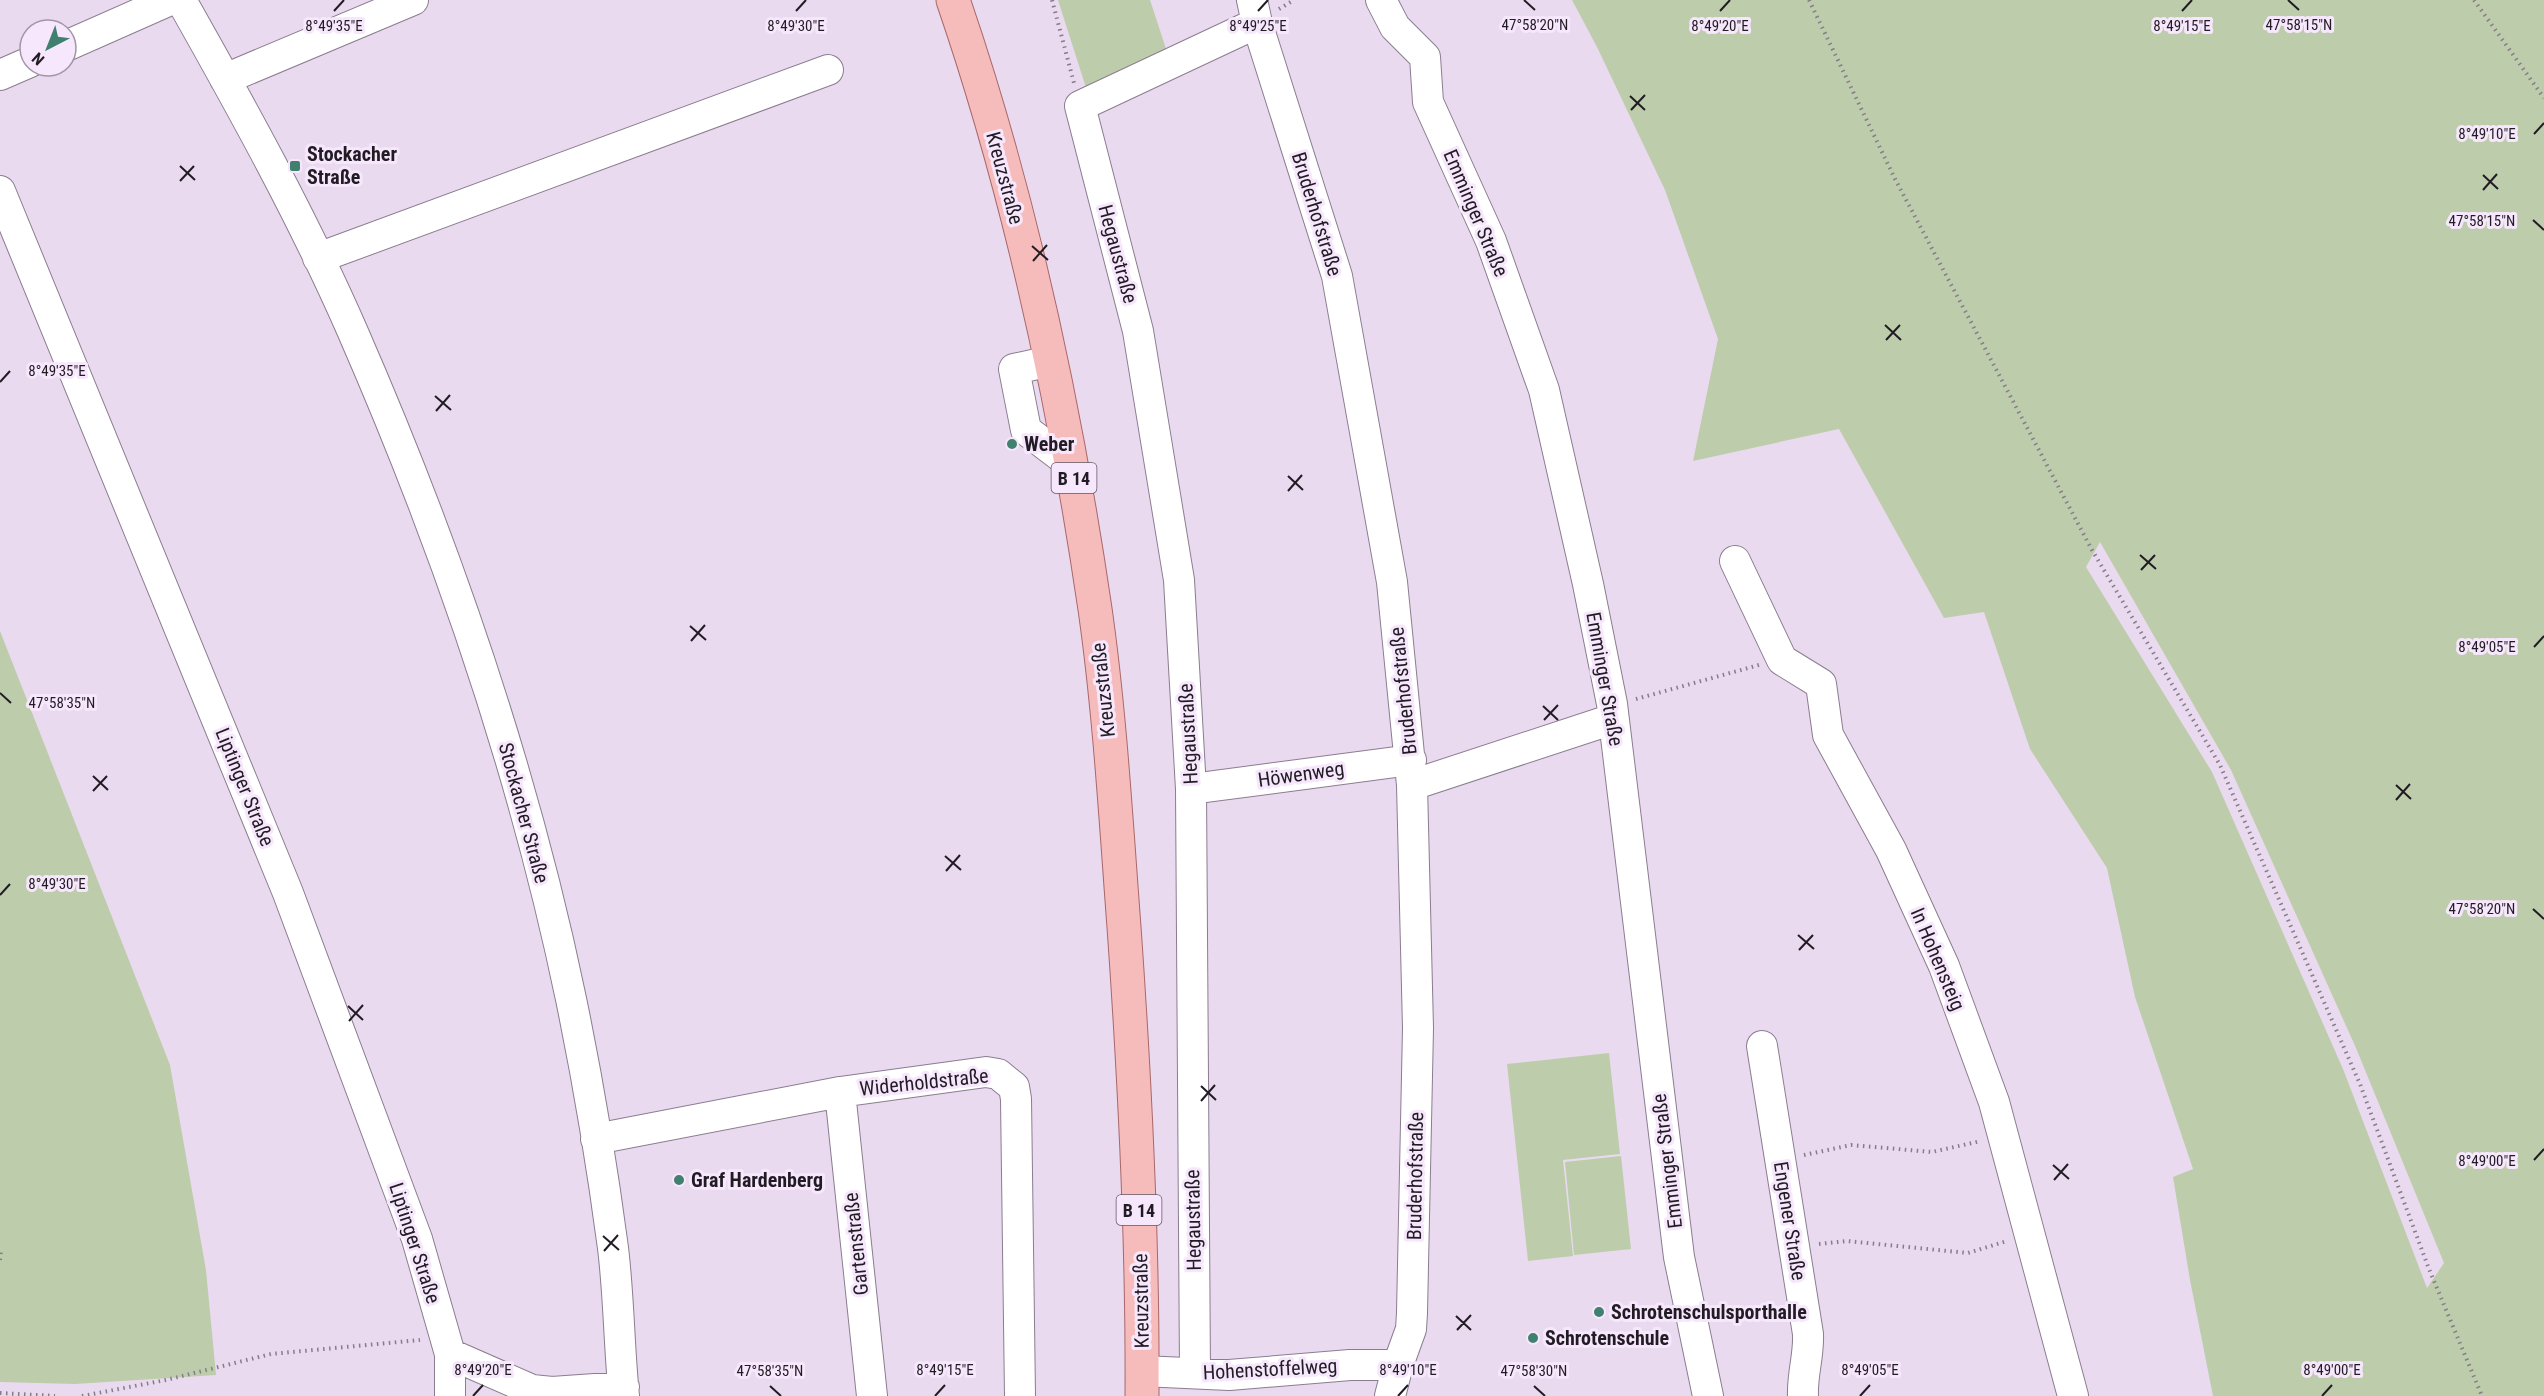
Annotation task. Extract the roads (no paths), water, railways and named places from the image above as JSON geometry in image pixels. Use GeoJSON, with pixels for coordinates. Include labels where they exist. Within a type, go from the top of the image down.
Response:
{"type":"FeatureCollection","features":[{"type":"Feature","properties":{"kind":"main road","name":"Kreuzstraße"},"geometry":{"type":"LineString","coordinates":[[953,0],[998,147],[1052,361],[1072,465],[1095,612],[1116,814],[1133,1060],[1143,1383]]}},
{"type":"Feature","properties":{"kind":"street"},"geometry":{"type":"LineString","coordinates":[[78,41],[170,0]]}},
{"type":"Feature","properties":{"kind":"street","name":"Stockacher Straße"},"geometry":{"type":"LineString","coordinates":[[181,0],[225,79],[318,258],[352,330],[433,524],[467,620],[541,870],[571,998],[613,1250],[624,1392]]}},
{"type":"Feature","properties":{"kind":"street"},"geometry":{"type":"LineString","coordinates":[[225,79],[413,0]]}},
{"type":"Feature","properties":{"kind":"street","name":"Emminger Straße"},"geometry":{"type":"LineString","coordinates":[[1381,0],[1395,27],[1425,57],[1428,102],[1491,241],[1544,390],[1588,584],[1613,719],[1679,1257],[1708,1396]]}},
{"type":"Feature","properties":{"kind":"street","name":"Hegaustraße"},"geometry":{"type":"LineString","coordinates":[[1195,1372],[1191,789],[1179,579],[1138,331],[1080,106],[1255,11]]}},
{"type":"Feature","properties":{"kind":"street","name":"Bruderhofstraße"},"geometry":{"type":"LineString","coordinates":[[1255,11],[1337,276],[1392,582],[1412,772],[1418,1028],[1413,1301],[1411,1329],[1390,1396]]}},
{"type":"Feature","properties":{"kind":"street"},"geometry":{"type":"LineString","coordinates":[[0,75],[18,67]]}},
{"type":"Feature","properties":{"kind":"street"},"geometry":{"type":"LineString","coordinates":[[318,258],[828,70]]}},
{"type":"Feature","properties":{"kind":"street","name":"Liptinger Straße"},"geometry":{"type":"LineString","coordinates":[[0,191],[288,893],[417,1239],[447,1346],[450,1396]]}},
{"type":"Feature","properties":{"kind":"street","name":"In Hohensteig"},"geometry":{"type":"LineString","coordinates":[[1735,561],[1782,660],[1821,684],[1828,735],[1891,850],[1944,966],[1994,1102],[2073,1396]]}},
{"type":"Feature","properties":{"kind":"street","name":"Höwenweg"},"geometry":{"type":"LineString","coordinates":[[1191,789],[1412,772],[1613,719]]}},
{"type":"Feature","properties":{"kind":"street","name":"Engener Straße"},"geometry":{"type":"LineString","coordinates":[[1762,1046],[1808,1334],[1809,1353],[1802,1378],[1803,1396]]}},
{"type":"Feature","properties":{"kind":"street","name":"Widerholdstraße"},"geometry":{"type":"LineString","coordinates":[[596,1139],[840,1092],[986,1072],[998,1074],[1014,1087],[1020,1396]]}},
{"type":"Feature","properties":{"kind":"street","name":"Gartenstraße"},"geometry":{"type":"LineString","coordinates":[[840,1092],[872,1396]]}},
{"type":"Feature","properties":{"kind":"street"},"geometry":{"type":"LineString","coordinates":[[447,1346],[532,1390],[624,1392]]}},
{"type":"Feature","properties":{"kind":"street","name":"Hohenstoffelweg"},"geometry":{"type":"LineString","coordinates":[[1143,1383],[1195,1372],[1229,1375],[1350,1365],[1398,1365]]}},
{"type":"Feature","properties":{"kind":"place","name":"Stockacher Straße"},"geometry":{"type":"Point","coordinates":[295,166]}},
{"type":"Feature","properties":{"kind":"place","name":"Weber"},"geometry":{"type":"Point","coordinates":[1012,444]}},
{"type":"Feature","properties":{"kind":"place","name":"Graf Hardenberg"},"geometry":{"type":"Point","coordinates":[679,1180]}},
{"type":"Feature","properties":{"kind":"place","name":"Schrotenschulsporthalle"},"geometry":{"type":"Point","coordinates":[1599,1312]}},
{"type":"Feature","properties":{"kind":"place","name":"Schrotenschule"},"geometry":{"type":"Point","coordinates":[1533,1338]}}]}
